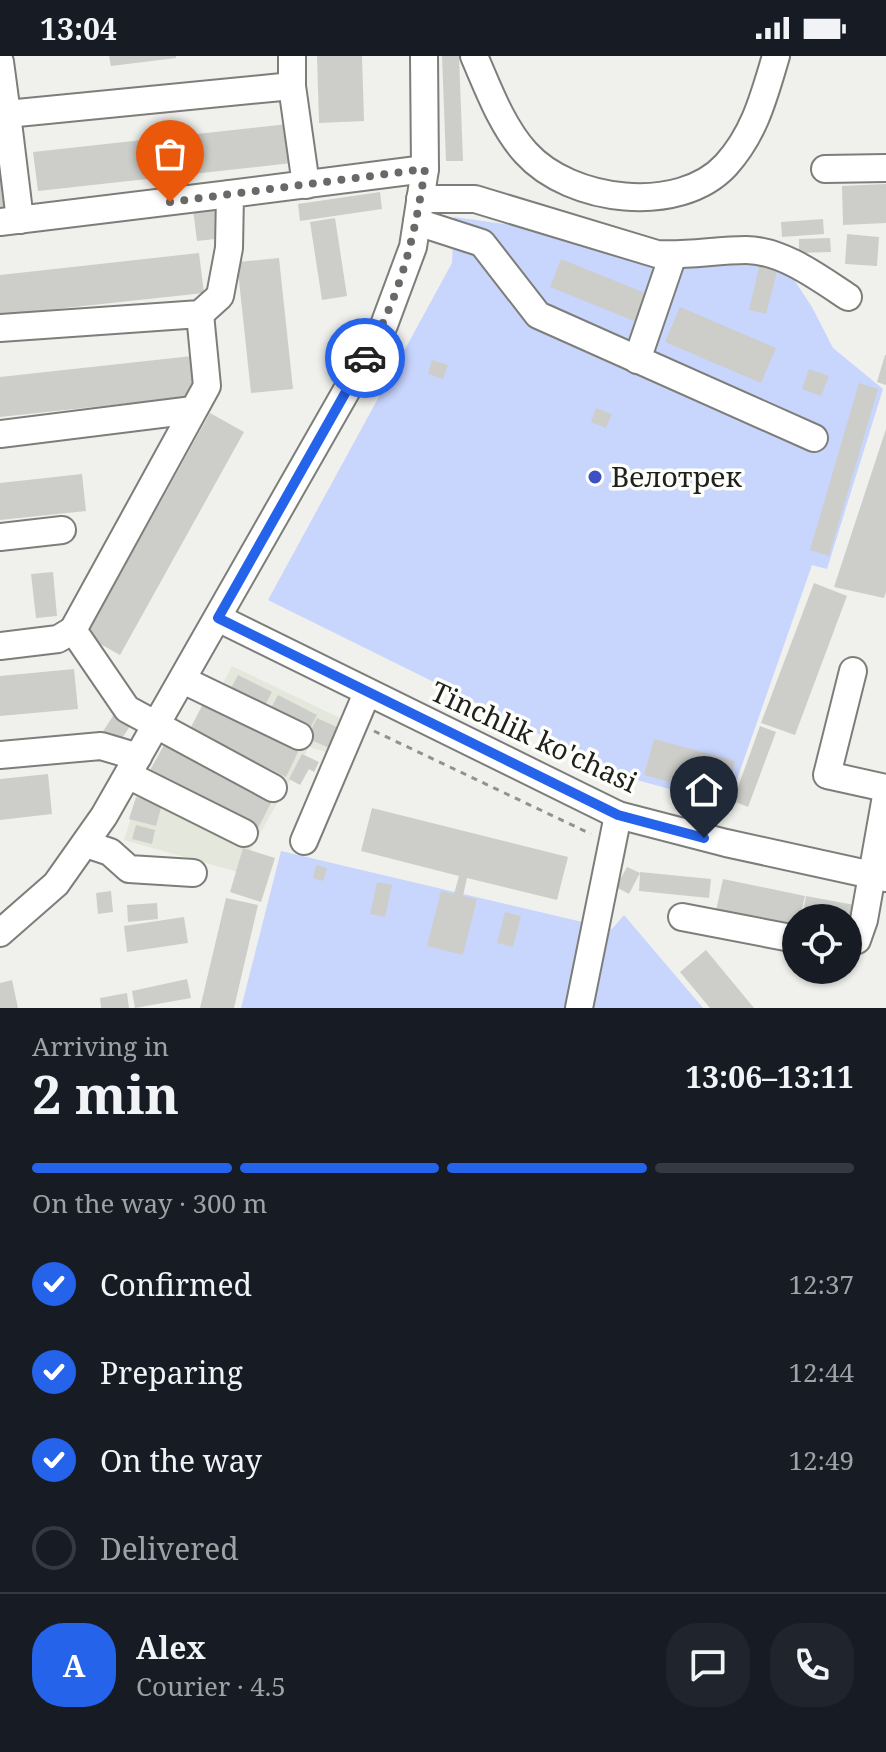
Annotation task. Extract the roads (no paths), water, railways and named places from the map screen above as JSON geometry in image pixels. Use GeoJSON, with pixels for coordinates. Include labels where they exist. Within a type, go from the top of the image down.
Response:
{"type":"FeatureCollection","features":[{"type":"Feature","properties":{"kind":"street"},"geometry":{"type":"LineString","coordinates":[[292,56],[292,86],[306,185]]}},
{"type":"Feature","properties":{"kind":"street"},"geometry":{"type":"LineString","coordinates":[[0,933],[45,895],[86,844],[183,680],[384,325],[413,247],[419,210],[425,169],[424,56]]}},
{"type":"Feature","properties":{"kind":"street"},"geometry":{"type":"LineString","coordinates":[[474,56],[494,102],[526,153],[555,174],[600,193],[650,199],[693,187],[724,167],[756,124],[776,56]]}},
{"type":"Feature","properties":{"kind":"street"},"geometry":{"type":"LineString","coordinates":[[0,62],[7,114],[10,221],[425,169]]}},
{"type":"Feature","properties":{"kind":"street"},"geometry":{"type":"LineString","coordinates":[[7,114],[292,86]]}},
{"type":"Feature","properties":{"kind":"street"},"geometry":{"type":"LineString","coordinates":[[825,169],[886,168]]}},
{"type":"Feature","properties":{"kind":"street"},"geometry":{"type":"LineString","coordinates":[[0,328],[200,314],[220,296],[229,248],[230,194]]}},
{"type":"Feature","properties":{"kind":"street"},"geometry":{"type":"LineString","coordinates":[[419,210],[475,199],[657,254],[749,249],[799,265],[848,297]]}},
{"type":"Feature","properties":{"kind":"street"},"geometry":{"type":"LineString","coordinates":[[419,210],[482,243],[538,315],[814,438]]}},
{"type":"Feature","properties":{"kind":"street"},"geometry":{"type":"LineString","coordinates":[[637,360],[673,255]]}},
{"type":"Feature","properties":{"kind":"street"},"geometry":{"type":"LineString","coordinates":[[0,646],[58,639],[73,630],[207,386],[200,314]]}},
{"type":"Feature","properties":{"kind":"street"},"geometry":{"type":"LineString","coordinates":[[0,434],[193,410]]}},
{"type":"Feature","properties":{"kind":"street"},"geometry":{"type":"LineString","coordinates":[[0,537],[62,530]]}},
{"type":"Feature","properties":{"kind":"street","name":"Tinchlik ko'chasi"},"geometry":{"type":"LineString","coordinates":[[218,618],[618,815],[878,876]]}},
{"type":"Feature","properties":{"kind":"street"},"geometry":{"type":"LineString","coordinates":[[73,630],[127,709],[273,788]]}},
{"type":"Feature","properties":{"kind":"street"},"geometry":{"type":"LineString","coordinates":[[853,671],[827,775],[886,788]]}},
{"type":"Feature","properties":{"kind":"street"},"geometry":{"type":"LineString","coordinates":[[183,680],[299,736]]}},
{"type":"Feature","properties":{"kind":"street"},"geometry":{"type":"LineString","coordinates":[[304,841],[367,693]]}},
{"type":"Feature","properties":{"kind":"street"},"geometry":{"type":"LineString","coordinates":[[0,755],[101,746],[244,833]]}},
{"type":"Feature","properties":{"kind":"street"},"geometry":{"type":"LineString","coordinates":[[862,926],[878,876],[886,796]]}},
{"type":"Feature","properties":{"kind":"street"},"geometry":{"type":"LineString","coordinates":[[579,1008],[618,815]]}},
{"type":"Feature","properties":{"kind":"street"},"geometry":{"type":"LineString","coordinates":[[86,844],[110,852],[129,869],[193,873]]}},
{"type":"Feature","properties":{"kind":"street"},"geometry":{"type":"LineString","coordinates":[[682,917],[782,936]]}},
{"type":"Feature","properties":{"kind":"place","name":"Велотрек"},"geometry":{"type":"Point","coordinates":[595,477]}}]}
